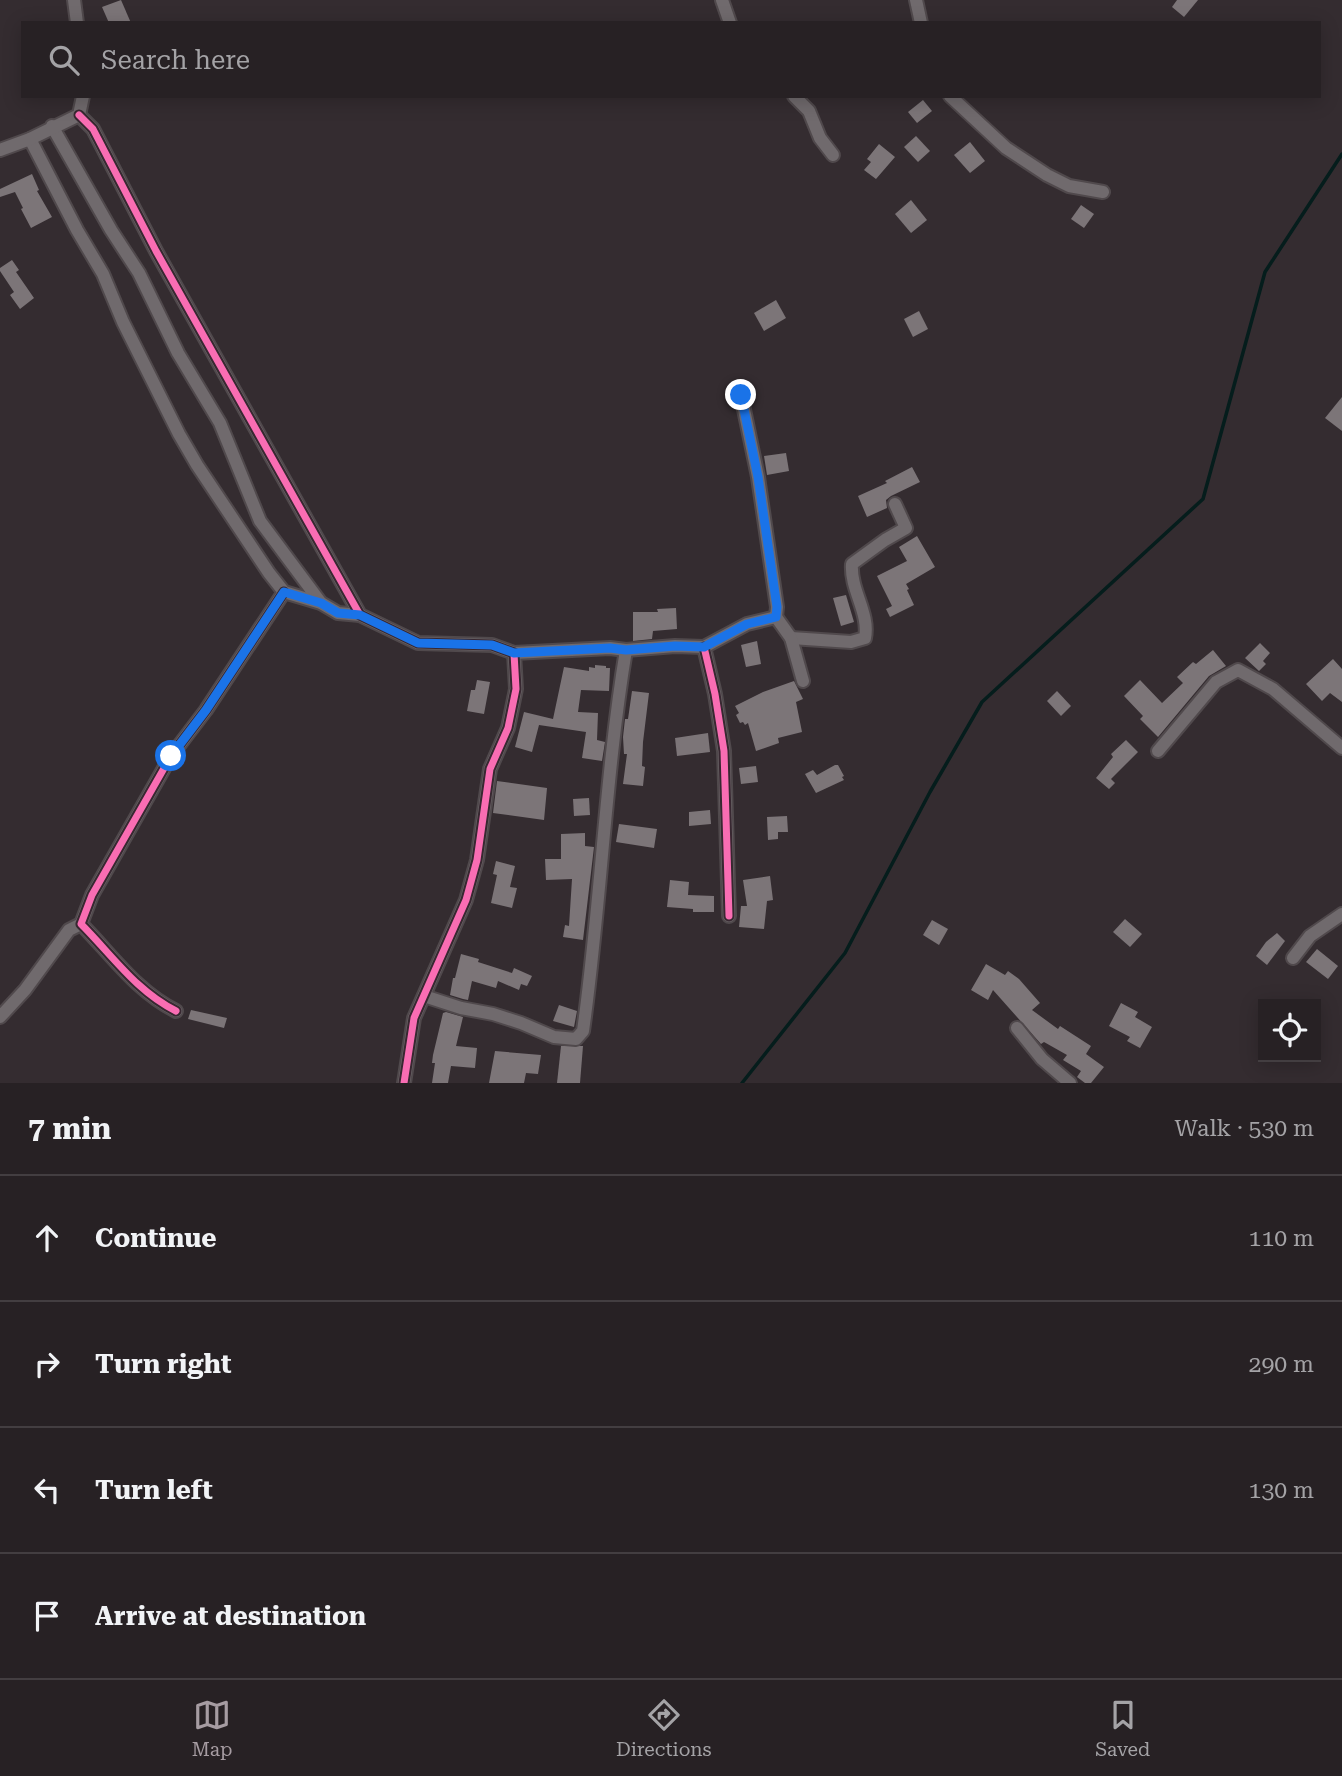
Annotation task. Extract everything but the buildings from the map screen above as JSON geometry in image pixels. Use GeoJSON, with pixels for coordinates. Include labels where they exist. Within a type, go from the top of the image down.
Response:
{"type":"FeatureCollection","features":[{"type":"Feature","properties":{"kind":"street"},"geometry":{"type":"LineString","coordinates":[[74,0],[77,21]]}},
{"type":"Feature","properties":{"kind":"street"},"geometry":{"type":"LineString","coordinates":[[722,0],[729,21]]}},
{"type":"Feature","properties":{"kind":"street"},"geometry":{"type":"LineString","coordinates":[[916,0],[921,21]]}},
{"type":"Feature","properties":{"kind":"street"},"geometry":{"type":"LineString","coordinates":[[79,115],[83,98]]}},
{"type":"Feature","properties":{"kind":"street"},"geometry":{"type":"LineString","coordinates":[[795,98],[809,111],[820,138],[834,155]]}},
{"type":"Feature","properties":{"kind":"street"},"geometry":{"type":"LineString","coordinates":[[952,98],[1006,148],[1046,175],[1069,186],[1103,192]]}},
{"type":"Feature","properties":{"kind":"street"},"geometry":{"type":"LineString","coordinates":[[0,150],[79,115]]}},
{"type":"Feature","properties":{"kind":"street"},"geometry":{"type":"LineString","coordinates":[[79,115],[93,129],[156,251],[360,615]]}},
{"type":"Feature","properties":{"kind":"street"},"geometry":{"type":"LineString","coordinates":[[52,126],[139,274],[178,353],[220,423],[260,521],[321,603]]}},
{"type":"Feature","properties":{"kind":"street"},"geometry":{"type":"LineString","coordinates":[[30,139],[103,274],[123,322],[185,444],[240,531],[284,592],[321,603],[338,613],[360,615],[418,643],[492,645],[514,653],[704,647],[747,624],[776,617]]}},
{"type":"Feature","properties":{"kind":"street"},"geometry":{"type":"LineString","coordinates":[[741,395],[758,477],[777,607],[776,617],[791,638],[803,681]]}},
{"type":"Feature","properties":{"kind":"street"},"geometry":{"type":"LineString","coordinates":[[791,638],[851,642],[865,638],[867,626],[851,579],[852,564],[906,528],[895,504]]}},
{"type":"Feature","properties":{"kind":"street"},"geometry":{"type":"LineString","coordinates":[[0,1017],[25,990],[69,930],[81,924],[92,894],[171,756],[206,710],[284,592]]}},
{"type":"Feature","properties":{"kind":"street"},"geometry":{"type":"LineString","coordinates":[[704,647],[724,751],[729,916]]}},
{"type":"Feature","properties":{"kind":"street"},"geometry":{"type":"LineString","coordinates":[[424,996],[461,1008],[493,1014],[559,1038],[576,1038],[583,1031],[606,830],[615,716],[626,650]]}},
{"type":"Feature","properties":{"kind":"street"},"geometry":{"type":"LineString","coordinates":[[404,1083],[414,1018],[466,900],[477,860],[490,769],[508,728],[516,689],[514,653]]}},
{"type":"Feature","properties":{"kind":"street"},"geometry":{"type":"LineString","coordinates":[[1158,751],[1216,682],[1238,670],[1273,689],[1342,748]]}},
{"type":"Feature","properties":{"kind":"street"},"geometry":{"type":"LineString","coordinates":[[1293,958],[1310,936],[1342,914]]}},
{"type":"Feature","properties":{"kind":"street"},"geometry":{"type":"LineString","coordinates":[[81,924],[106,948],[132,981],[159,1003],[176,1011]]}},
{"type":"Feature","properties":{"kind":"street"},"geometry":{"type":"LineString","coordinates":[[1017,1028],[1042,1059],[1070,1083]]}},
{"type":"Feature","properties":{"kind":"waterway"},"geometry":{"type":"LineString","coordinates":[[742,1083],[845,953],[930,792],[982,702],[1203,499],[1265,272],[1342,154]]}},
{"type":"Feature","properties":{"kind":"cycle path"},"geometry":{"type":"LineString","coordinates":[[79,115],[93,129],[156,251],[360,615],[418,643],[492,645],[514,653],[516,689],[508,728],[490,769],[477,860],[466,900],[414,1018],[404,1083]]}},
{"type":"Feature","properties":{"kind":"cycle path"},"geometry":{"type":"LineString","coordinates":[[176,1011],[137,983],[81,924],[92,895],[171,756],[206,710],[284,592]]}},
{"type":"Feature","properties":{"kind":"cycle path"},"geometry":{"type":"LineString","coordinates":[[704,647],[724,751],[729,916]]}},
{"type":"Feature","properties":{"kind":"route"},"geometry":{"type":"LineString","coordinates":[[171,756],[206,710],[284,592],[321,603],[338,613],[360,615],[418,643],[492,645],[514,653],[704,647],[747,624],[776,617],[777,607],[758,477],[741,395]]}}]}
